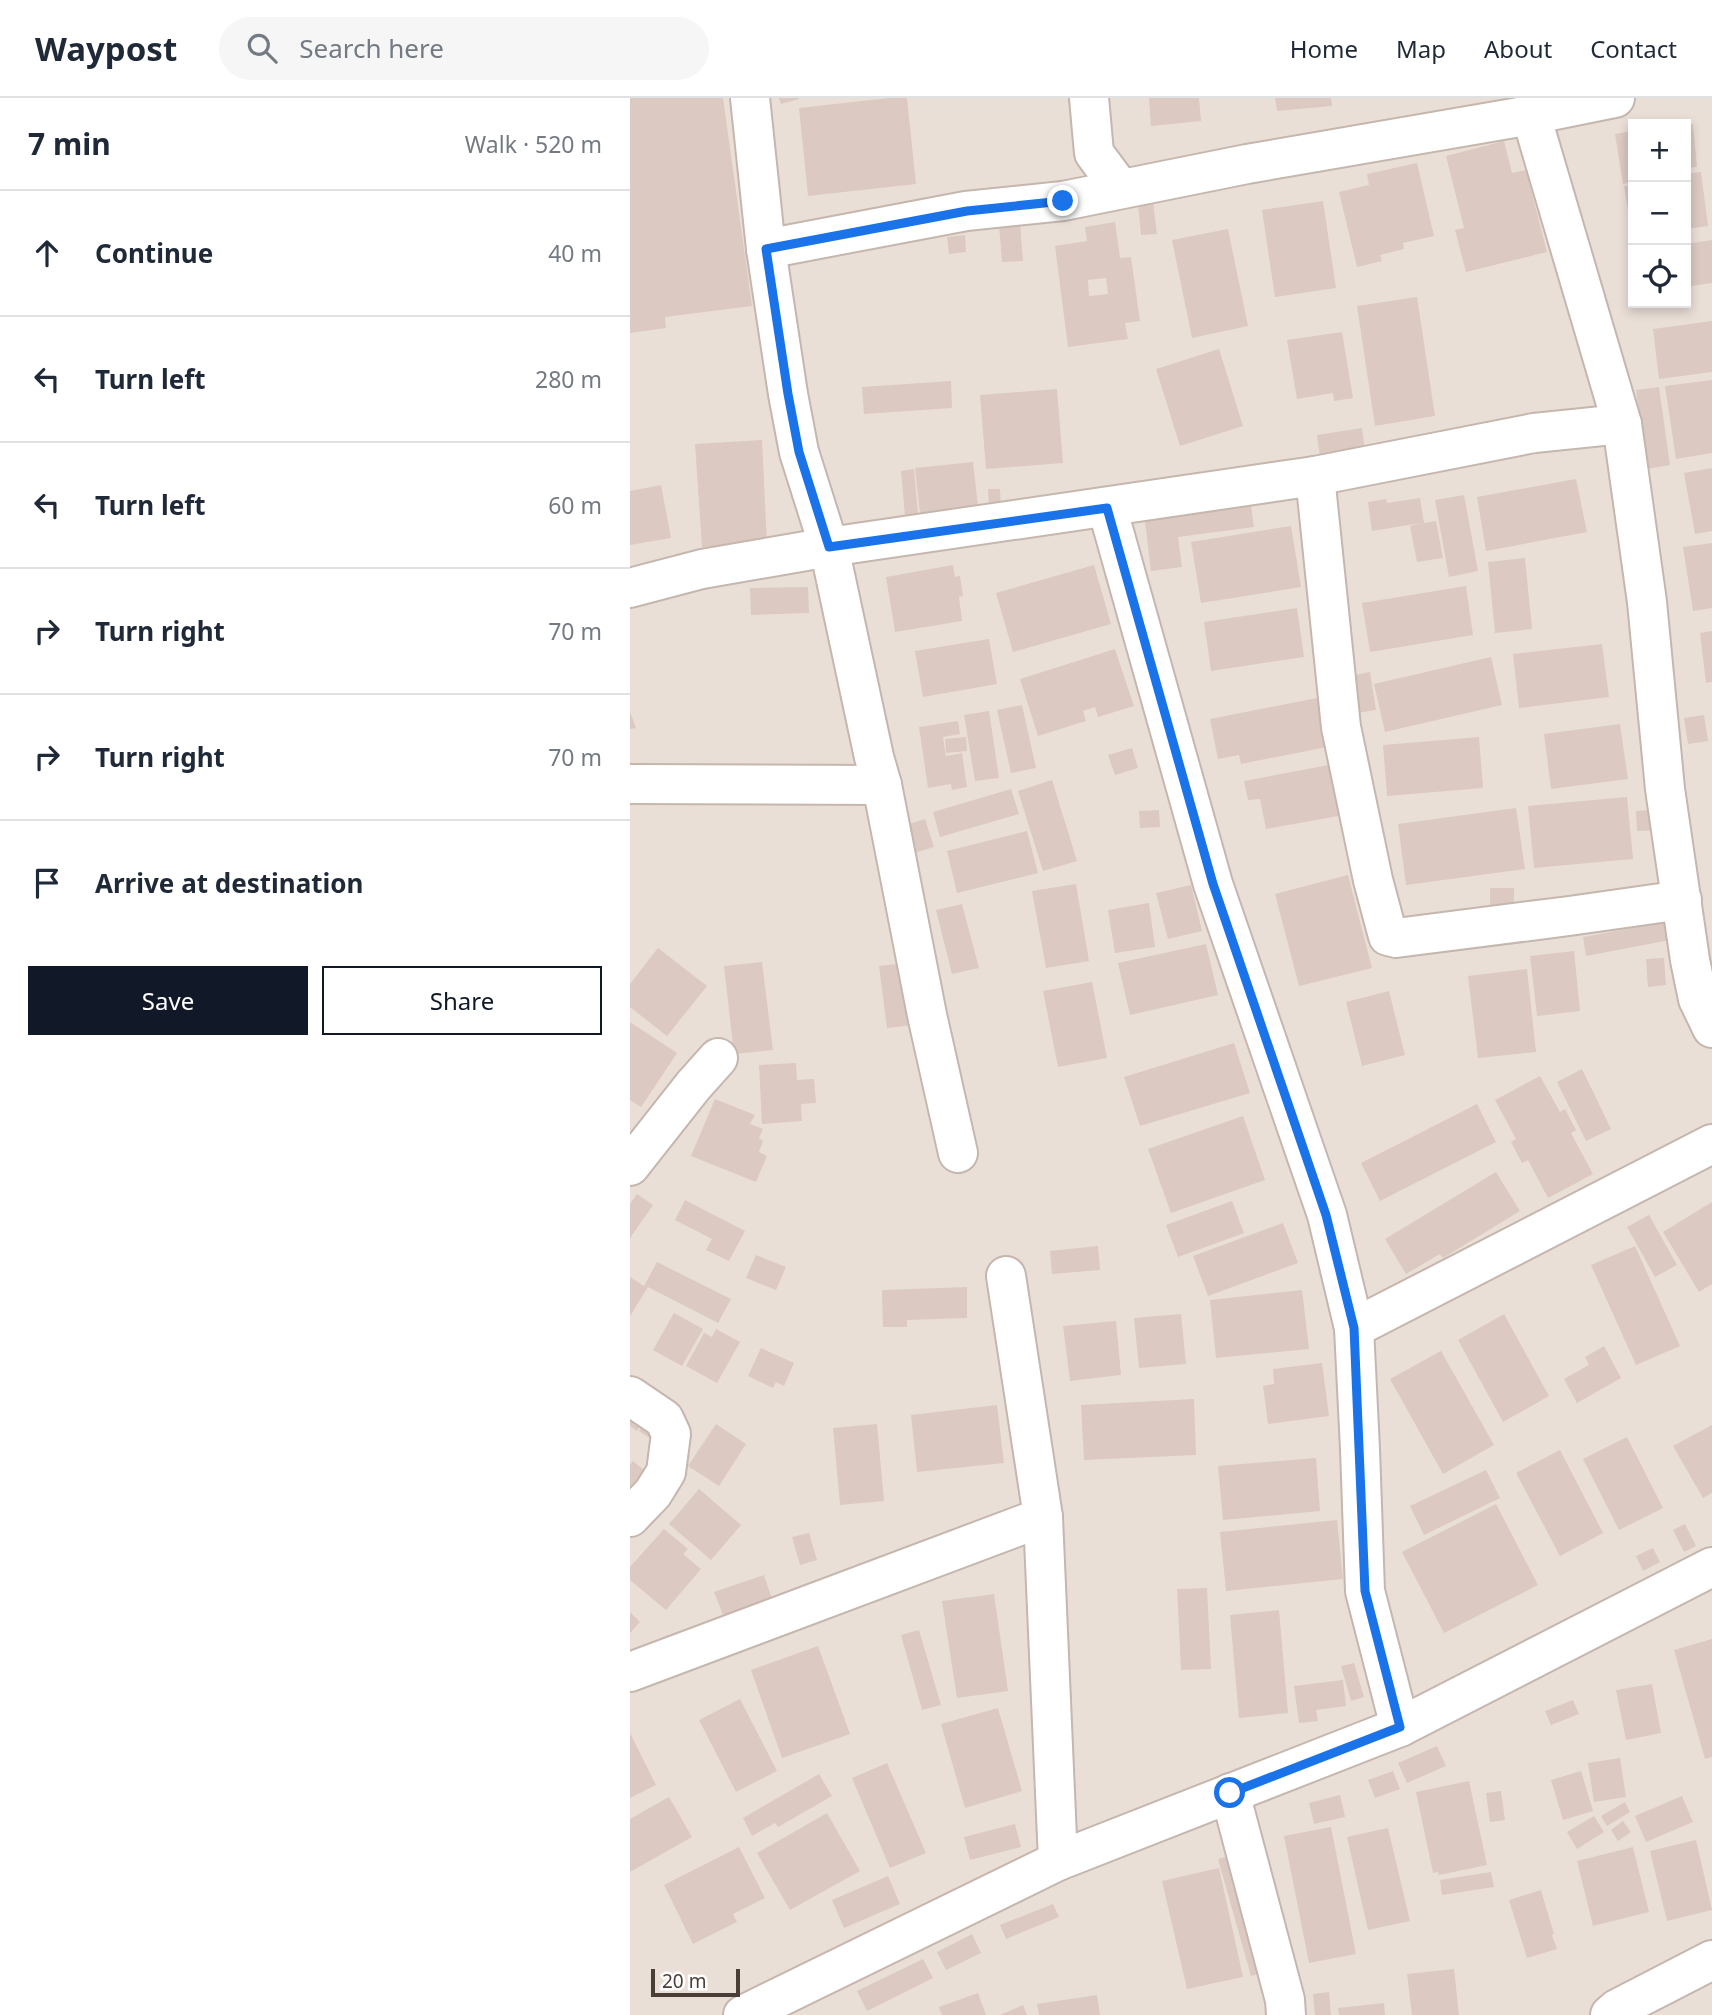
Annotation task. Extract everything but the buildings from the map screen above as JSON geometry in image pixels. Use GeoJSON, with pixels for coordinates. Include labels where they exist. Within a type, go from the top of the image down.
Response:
{"type":"FeatureCollection","features":[{"type":"Feature","properties":{"kind":"street"},"geometry":{"type":"LineString","coordinates":[[750,98],[766,249],[797,440],[829,547],[882,785],[927,1015],[958,1153]]}},
{"type":"Feature","properties":{"kind":"street"},"geometry":{"type":"LineString","coordinates":[[1089,98],[1094,153],[1120,188]]}},
{"type":"Feature","properties":{"kind":"street"},"geometry":{"type":"LineString","coordinates":[[766,249],[967,211],[1063,201],[1120,188],[1615,98]]}},
{"type":"Feature","properties":{"kind":"street"},"geometry":{"type":"LineString","coordinates":[[1531,115],[1622,424],[1647,602],[1665,789],[1690,960],[1698,999],[1712,1028]]}},
{"type":"Feature","properties":{"kind":"street"},"geometry":{"type":"LineString","coordinates":[[1063,201],[1094,153]]}},
{"type":"Feature","properties":{"kind":"street"},"geometry":{"type":"LineString","coordinates":[[630,588],[702,569],[829,547],[1315,476],[1534,433],[1622,424]]}},
{"type":"Feature","properties":{"kind":"street"},"geometry":{"type":"LineString","coordinates":[[1315,476],[1341,727],[1373,880],[1388,936],[1409,937],[1682,900]]}},
{"type":"Feature","properties":{"kind":"street"},"geometry":{"type":"LineString","coordinates":[[1107,508],[1213,884],[1326,1215],[1354,1328],[1365,1591],[1400,1727]]}},
{"type":"Feature","properties":{"kind":"street"},"geometry":{"type":"LineString","coordinates":[[630,784],[882,785]]}},
{"type":"Feature","properties":{"kind":"street"},"geometry":{"type":"LineString","coordinates":[[630,1166],[718,1058]]}},
{"type":"Feature","properties":{"kind":"street"},"geometry":{"type":"LineString","coordinates":[[1354,1328],[1712,1144]]}},
{"type":"Feature","properties":{"kind":"street"},"geometry":{"type":"LineString","coordinates":[[1006,1276],[1043,1517],[1058,1861]]}},
{"type":"Feature","properties":{"kind":"street"},"geometry":{"type":"LineString","coordinates":[[630,1396],[664,1419],[671,1434],[666,1472],[653,1493],[630,1517]]}},
{"type":"Feature","properties":{"kind":"street"},"geometry":{"type":"LineString","coordinates":[[630,1672],[1043,1517]]}},
{"type":"Feature","properties":{"kind":"street"},"geometry":{"type":"LineString","coordinates":[[743,2015],[1058,1861],[1400,1727],[1712,1567]]}},
{"type":"Feature","properties":{"kind":"street"},"geometry":{"type":"LineString","coordinates":[[1230,1793],[1286,2015]]}},
{"type":"Feature","properties":{"kind":"street"},"geometry":{"type":"LineString","coordinates":[[1610,2015],[1712,1960]]}},
{"type":"Feature","properties":{"kind":"shaded area"},"geometry":{"type":"Polygon","coordinates":[[[630,98],[1712,98],[1712,2015],[630,2015],[630,98]]]}},
{"type":"Feature","properties":{"kind":"route"},"geometry":{"type":"LineString","coordinates":[[1063,201],[967,211],[766,249],[799,452],[829,547],[1107,508],[1213,884],[1326,1215],[1354,1328],[1365,1591],[1400,1727],[1230,1793]]}}]}
